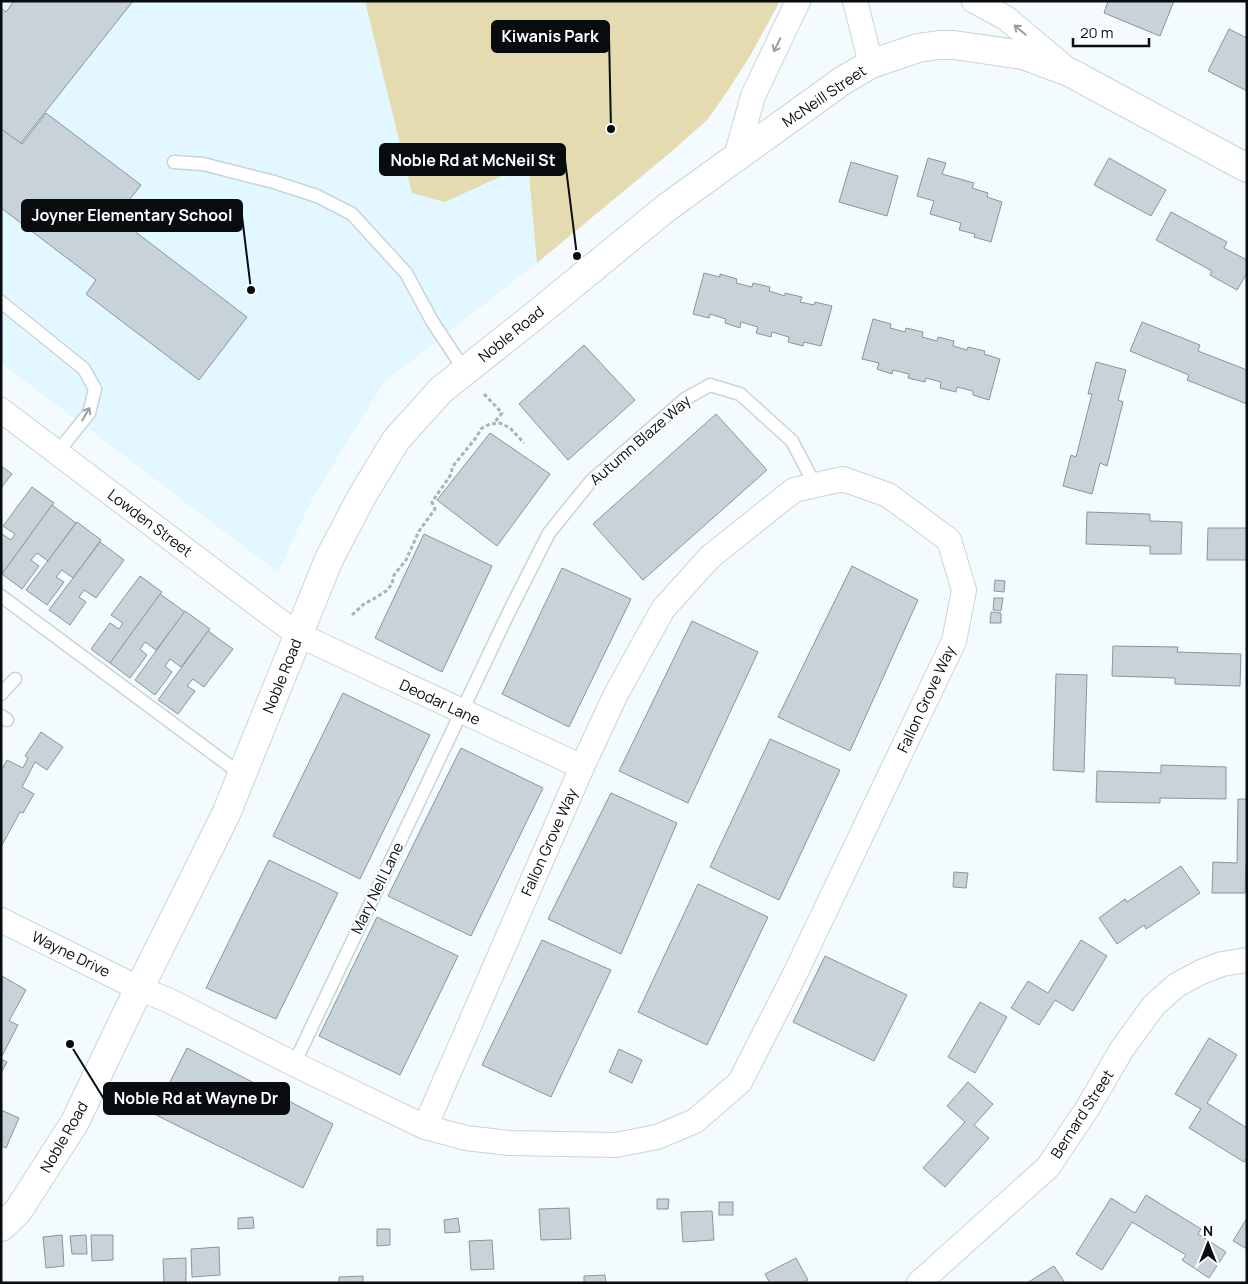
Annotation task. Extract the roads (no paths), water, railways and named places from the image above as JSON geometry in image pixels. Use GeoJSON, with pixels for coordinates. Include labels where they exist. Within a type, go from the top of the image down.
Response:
{"type":"FeatureCollection","features":[{"type":"Feature","properties":{"kind":"street"},"geometry":{"type":"LineString","coordinates":[[736,157],[753,96],[798,1]]}},
{"type":"Feature","properties":{"kind":"street"},"geometry":{"type":"LineString","coordinates":[[855,1],[871,64]]}},
{"type":"Feature","properties":{"kind":"street"},"geometry":{"type":"LineString","coordinates":[[974,1],[1006,18],[1071,73]]}},
{"type":"Feature","properties":{"kind":"street","name":"McNeill Street"},"geometry":{"type":"LineString","coordinates":[[666,208],[842,82],[871,64],[918,48],[939,45],[954,45],[1022,56],[1071,73],[1247,168]]}},
{"type":"Feature","properties":{"kind":"street","name":"Noble Road"},"geometry":{"type":"LineString","coordinates":[[1,1227],[18,1211],[75,1122],[226,814],[329,559],[362,496],[396,440],[441,390],[666,208]]}},
{"type":"Feature","properties":{"kind":"street","name":"Lowden Street"},"geometry":{"type":"LineString","coordinates":[[1,410],[299,634]]}},
{"type":"Feature","properties":{"kind":"street","name":"Fallon Grove Way"},"geometry":{"type":"LineString","coordinates":[[140,989],[170,1001],[294,1064],[425,1127],[466,1138],[510,1143],[616,1145],[657,1137],[695,1121],[740,1082],[799,965],[954,640],[964,590],[949,540],[888,495],[843,479],[794,490],[710,558],[662,609],[616,694],[582,767],[425,1127]]}},
{"type":"Feature","properties":{"kind":"street","name":"Deodar Lane"},"geometry":{"type":"LineString","coordinates":[[299,634],[461,712],[582,767]]}},
{"type":"Feature","properties":{"kind":"street","name":"Wayne Drive"},"geometry":{"type":"LineString","coordinates":[[1,920],[140,989]]}},
{"type":"Feature","properties":{"kind":"street","name":"Bernard Street"},"geometry":{"type":"LineString","coordinates":[[919,1283],[1048,1167],[1087,1109],[1122,1049],[1154,1005],[1176,985],[1202,972],[1222,964],[1247,960]]}},
{"type":"Feature","properties":{"kind":"lane"},"geometry":{"type":"LineString","coordinates":[[174,162],[203,164],[274,182],[317,196],[352,214],[406,273],[432,321],[465,371]]}},
{"type":"Feature","properties":{"kind":"lane"},"geometry":{"type":"LineString","coordinates":[[1,302],[84,369],[95,389],[89,413],[57,453]]}},
{"type":"Feature","properties":{"kind":"lane","name":"Autumn Blaze Way"},"geometry":{"type":"LineString","coordinates":[[461,712],[549,533],[591,481],[685,399],[710,386],[740,394],[792,441],[816,485]]}},
{"type":"Feature","properties":{"kind":"lane"},"geometry":{"type":"LineString","coordinates":[[1,596],[242,775]]}},
{"type":"Feature","properties":{"kind":"lane"},"geometry":{"type":"LineString","coordinates":[[1,694],[15,679]]}},
{"type":"Feature","properties":{"kind":"lane","name":"Mary Nell Lane"},"geometry":{"type":"LineString","coordinates":[[294,1064],[461,712]]}},
{"type":"Feature","properties":{"kind":"place","name":"Kiwanis Park"},"geometry":{"type":"Point","coordinates":[611,129]}},
{"type":"Feature","properties":{"kind":"place","name":"Noble Rd at McNeil St"},"geometry":{"type":"Point","coordinates":[577,256]}},
{"type":"Feature","properties":{"kind":"place","name":"Joyner Elementary School"},"geometry":{"type":"Point","coordinates":[251,290]}},
{"type":"Feature","properties":{"kind":"place","name":"Noble Rd at Wayne Dr"},"geometry":{"type":"Point","coordinates":[70,1044]}}]}
